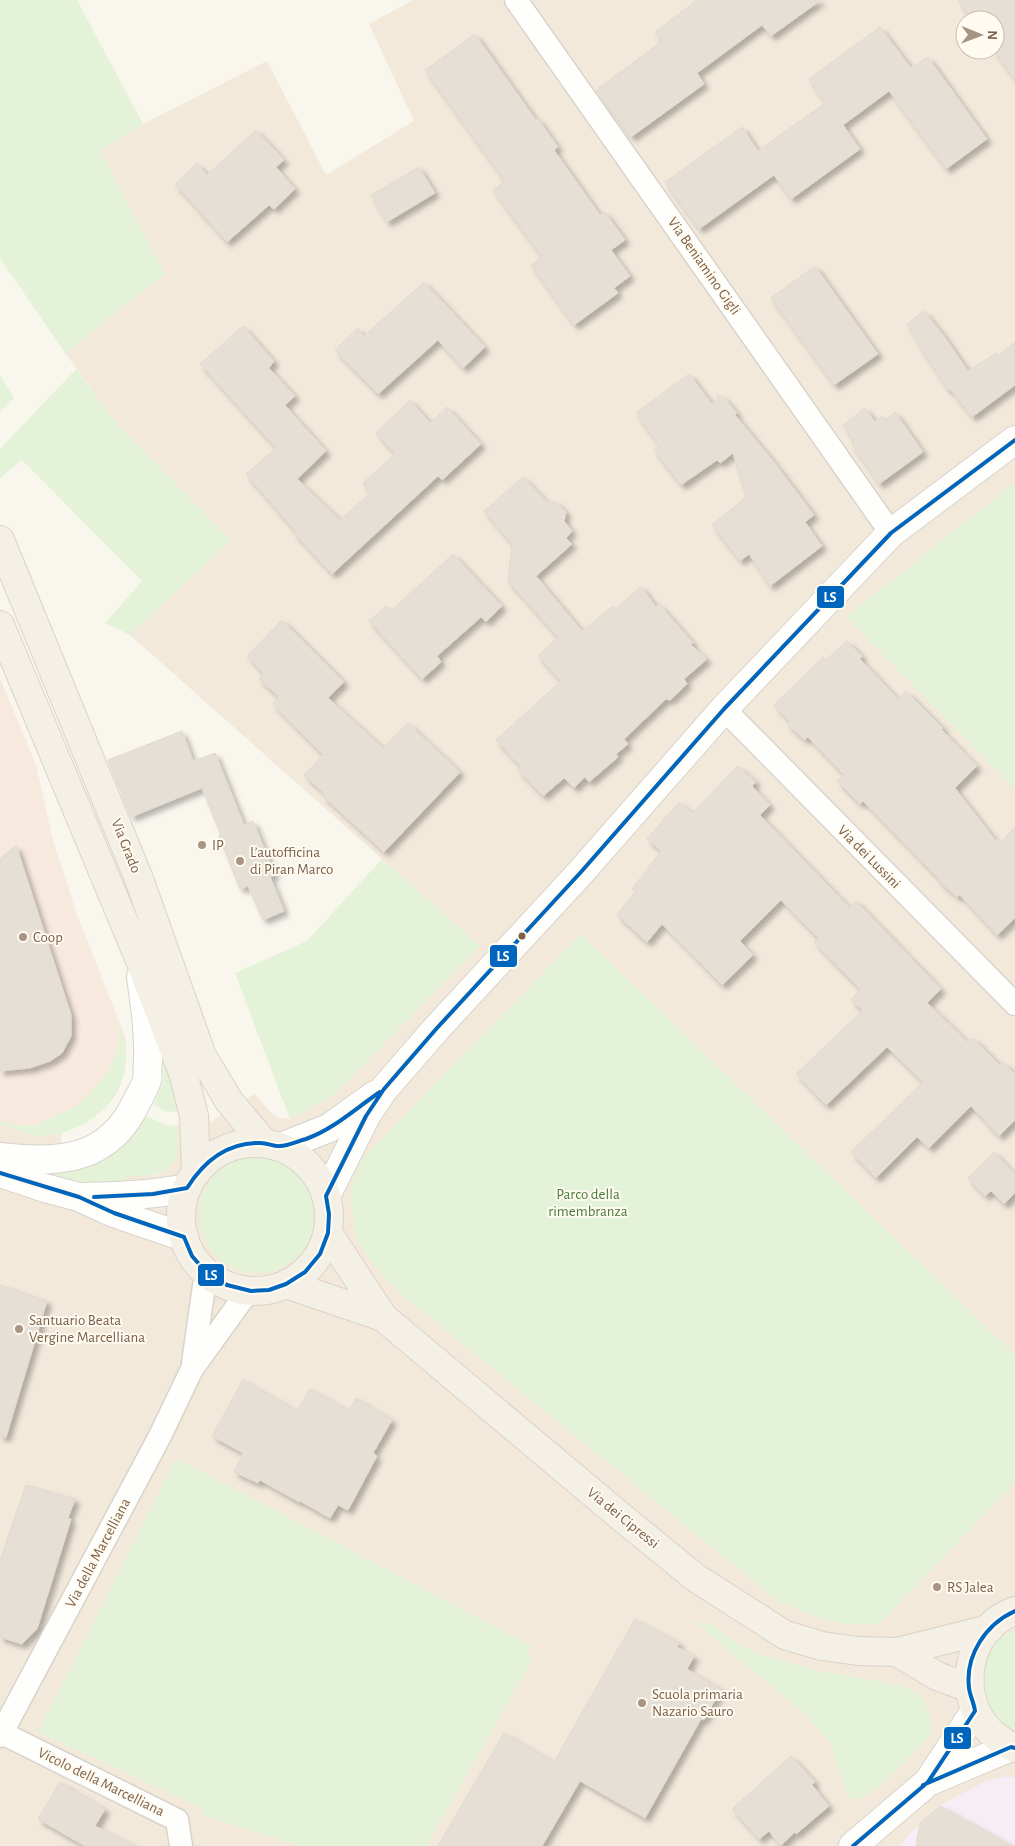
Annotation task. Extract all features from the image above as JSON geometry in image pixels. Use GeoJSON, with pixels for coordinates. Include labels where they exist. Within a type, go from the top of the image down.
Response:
{"type":"FeatureCollection","features":[{"type":"Feature","properties":{"kind":"main road","name":"Via Grado"},"geometry":{"type":"LineString","coordinates":[[0,540],[139,879],[202,1056],[229,1101],[272,1145]]}},
{"type":"Feature","properties":{"kind":"main road"},"geometry":{"type":"LineString","coordinates":[[0,625],[139,958],[185,1082],[194,1116],[191,1181],[182,1212],[184,1237],[192,1256],[206,1272],[227,1286],[251,1291],[269,1290],[286,1284],[305,1272],[320,1254],[328,1233],[330,1214],[326,1196],[317,1175],[301,1158],[272,1145],[245,1143],[226,1149],[209,1159],[191,1181]]}},
{"type":"Feature","properties":{"kind":"main road","name":"Via dei Cipressi"},"geometry":{"type":"LineString","coordinates":[[328,1233],[382,1317],[696,1578],[749,1613],[786,1635],[822,1646],[858,1651],[897,1652],[989,1628]]}},
{"type":"Feature","properties":{"kind":"main road","name":"Via dei Cipressi"},"geometry":{"type":"LineString","coordinates":[[286,1284],[382,1317]]}},
{"type":"Feature","properties":{"kind":"main road"},"geometry":{"type":"LineString","coordinates":[[1013,1747],[990,1732],[972,1700],[970,1667],[977,1646],[989,1628],[1015,1611]]}},
{"type":"Feature","properties":{"kind":"main road","name":"Via dei Cipressi"},"geometry":{"type":"LineString","coordinates":[[897,1652],[972,1700]]}},
{"type":"Feature","properties":{"kind":"street","name":"Via Beniamino Gigli"},"geometry":{"type":"LineString","coordinates":[[516,0],[891,533]]}},
{"type":"Feature","properties":{"kind":"street"},"geometry":{"type":"LineString","coordinates":[[326,1196],[366,1116],[384,1089],[437,1028],[581,872],[724,709],[891,533],[1015,440]]}},
{"type":"Feature","properties":{"kind":"street","name":"Via dei Lussini"},"geometry":{"type":"LineString","coordinates":[[724,709],[1015,1004]]}},
{"type":"Feature","properties":{"kind":"street"},"geometry":{"type":"LineString","coordinates":[[0,1157],[24,1160],[49,1160],[74,1156],[95,1148],[106,1141],[118,1132],[129,1118],[147,1081],[149,1037],[139,958]]}},
{"type":"Feature","properties":{"kind":"street"},"geometry":{"type":"LineString","coordinates":[[272,1145],[329,1128],[384,1089]]}},
{"type":"Feature","properties":{"kind":"street"},"geometry":{"type":"LineString","coordinates":[[0,1173],[44,1188],[79,1197],[114,1213],[184,1237]]}},
{"type":"Feature","properties":{"kind":"street"},"geometry":{"type":"LineString","coordinates":[[79,1197],[172,1191],[191,1181]]}},
{"type":"Feature","properties":{"kind":"street","name":"Via della Marcelliana"},"geometry":{"type":"LineString","coordinates":[[192,1369],[206,1272]]}},
{"type":"Feature","properties":{"kind":"street","name":"Via della Marcelliana"},"geometry":{"type":"LineString","coordinates":[[1,1735],[160,1436],[192,1369],[230,1315],[251,1291]]}},
{"type":"Feature","properties":{"kind":"street"},"geometry":{"type":"LineString","coordinates":[[928,1782],[972,1700]]}},
{"type":"Feature","properties":{"kind":"street","name":"Vicolo della Marcelliana"},"geometry":{"type":"LineString","coordinates":[[1,1735],[177,1820],[181,1846]]}},
{"type":"Feature","properties":{"kind":"street"},"geometry":{"type":"LineString","coordinates":[[853,1846],[928,1782],[1013,1747]]}},
{"type":"Feature","properties":{"kind":"shaded area"},"geometry":{"type":"Polygon","coordinates":[[[413,0],[1015,0],[1015,1846],[0,1846],[0,1124],[41,1136],[62,1133],[56,1171],[57,1176],[97,1185],[125,1186],[126,1176],[156,1175],[168,1168],[177,1154],[177,1125],[212,1121],[254,1094],[272,1113],[280,1118],[290,1119],[334,1095],[480,946],[130,635],[230,539],[117,424],[65,353],[164,274],[100,151],[143,124],[267,61],[326,175],[414,121],[369,24],[413,0]]]}},
{"type":"Feature","properties":{"kind":"shaded area"},"geometry":{"type":"Polygon","coordinates":[[[0,678],[36,765],[52,837],[76,912],[126,1039],[126,1064],[115,1097],[102,1111],[84,1124],[52,1135],[29,1134],[0,1124],[0,678]]]}},
{"type":"Feature","properties":{"kind":"shaded area"},"geometry":{"type":"Polygon","coordinates":[[[1008,1776],[1015,1778],[1015,1846],[899,1846],[939,1806],[986,1781],[1008,1776]]]}},
{"type":"Feature","properties":{"kind":"green space"},"geometry":{"type":"Polygon","coordinates":[[[0,0],[77,0],[143,124],[100,151],[165,274],[65,353],[0,258],[0,0]]]}},
{"type":"Feature","properties":{"kind":"green space"},"geometry":{"type":"Polygon","coordinates":[[[76,369],[117,424],[231,540],[130,635],[105,623],[142,581],[22,460],[0,478],[0,449],[76,369]]]}},
{"type":"Feature","properties":{"kind":"green space"},"geometry":{"type":"Polygon","coordinates":[[[0,375],[14,398],[0,412],[0,375]]]}},
{"type":"Feature","properties":{"kind":"green space"},"geometry":{"type":"Polygon","coordinates":[[[1015,482],[1015,789],[846,617],[1015,482]]]}},
{"type":"Feature","properties":{"kind":"green space"},"geometry":{"type":"Polygon","coordinates":[[[382,859],[480,946],[334,1095],[290,1119],[235,973],[307,941],[382,859]]]}},
{"type":"Feature","properties":{"kind":"green space","name":"Parco della rimembranza"},"geometry":{"type":"Polygon","coordinates":[[[581,934],[1015,1355],[1015,1483],[879,1624],[847,1624],[818,1618],[787,1603],[785,1607],[400,1293],[379,1271],[357,1241],[351,1200],[351,1185],[363,1158],[581,934]]]}},
{"type":"Feature","properties":{"kind":"green space"},"geometry":{"type":"Polygon","coordinates":[[[121,1025],[126,1057],[120,1085],[104,1109],[92,1119],[69,1131],[45,1136],[30,1134],[0,1124],[0,1122],[32,1126],[77,1106],[106,1076],[116,1054],[121,1025]]]}},
{"type":"Feature","properties":{"kind":"green space"},"geometry":{"type":"Polygon","coordinates":[[[164,1047],[183,1111],[166,1112],[154,1104],[163,1082],[164,1047]]]}},
{"type":"Feature","properties":{"kind":"green space"},"geometry":{"type":"Polygon","coordinates":[[[146,1116],[169,1126],[177,1125],[178,1146],[176,1158],[166,1170],[151,1175],[126,1176],[125,1186],[97,1185],[57,1176],[56,1171],[121,1146],[134,1134],[146,1116]]]}},
{"type":"Feature","properties":{"kind":"green space"},"geometry":{"type":"Polygon","coordinates":[[[257,1157],[279,1162],[298,1174],[310,1193],[315,1215],[310,1237],[298,1256],[279,1268],[257,1273],[235,1268],[216,1256],[204,1237],[199,1215],[204,1193],[216,1174],[235,1162],[257,1157]]]}},
{"type":"Feature","properties":{"kind":"green space"},"geometry":{"type":"Polygon","coordinates":[[[176,1458],[532,1646],[527,1655],[533,1658],[426,1846],[299,1846],[203,1815],[202,1808],[38,1732],[176,1458]]]}},
{"type":"Feature","properties":{"kind":"green space"},"geometry":{"type":"Polygon","coordinates":[[[696,1622],[710,1624],[731,1639],[759,1654],[818,1671],[905,1686],[924,1700],[930,1716],[930,1735],[887,1780],[856,1800],[848,1797],[831,1743],[800,1709],[739,1660],[696,1622]]]}},
{"type":"Feature","properties":{"kind":"green space"},"geometry":{"type":"Polygon","coordinates":[[[1015,1628],[1015,1734],[991,1714],[985,1701],[983,1681],[986,1662],[990,1652],[1002,1637],[1015,1628]]]}},
{"type":"Feature","properties":{"kind":"building"},"geometry":{"type":"Polygon","coordinates":[[[697,0],[821,0],[771,36],[762,25],[697,73],[704,84],[631,137],[596,90],[662,41],[655,32],[697,0]]]}},
{"type":"Feature","properties":{"kind":"building"},"geometry":{"type":"Polygon","coordinates":[[[958,0],[1015,0],[1015,80],[1001,60],[1005,60],[1005,10],[965,10],[958,0]]]}},
{"type":"Feature","properties":{"kind":"building"},"geometry":{"type":"Polygon","coordinates":[[[880,27],[911,68],[928,57],[987,139],[946,169],[889,91],[843,125],[860,149],[791,199],[774,175],[699,229],[665,182],[742,127],[758,151],[825,103],[809,79],[880,27]]]}},
{"type":"Feature","properties":{"kind":"building"},"geometry":{"type":"Polygon","coordinates":[[[475,34],[536,120],[538,119],[558,147],[554,150],[600,215],[605,212],[625,240],[611,250],[630,276],[614,288],[618,293],[574,325],[531,265],[542,257],[493,190],[505,181],[425,70],[475,34]]]}},
{"type":"Feature","properties":{"kind":"building"},"geometry":{"type":"Polygon","coordinates":[[[256,130],[284,160],[276,167],[295,189],[274,209],[269,205],[227,242],[175,184],[197,163],[207,175],[256,130]]]}},
{"type":"Feature","properties":{"kind":"building"},"geometry":{"type":"Polygon","coordinates":[[[419,167],[435,193],[387,222],[371,195],[419,167]]]}},
{"type":"Feature","properties":{"kind":"building"},"geometry":{"type":"Polygon","coordinates":[[[815,266],[878,354],[834,385],[771,298],[815,266]]]}},
{"type":"Feature","properties":{"kind":"building"},"geometry":{"type":"Polygon","coordinates":[[[424,282],[485,347],[463,368],[438,340],[378,394],[335,350],[358,328],[364,336],[424,282]]]}},
{"type":"Feature","properties":{"kind":"building"},"geometry":{"type":"Polygon","coordinates":[[[924,311],[968,371],[996,353],[998,356],[1015,342],[1015,385],[972,417],[950,389],[948,390],[907,324],[924,311]]]}},
{"type":"Feature","properties":{"kind":"building"},"geometry":{"type":"Polygon","coordinates":[[[243,326],[274,361],[269,368],[295,396],[285,405],[326,451],[297,479],[340,520],[370,493],[363,483],[395,454],[376,433],[410,400],[430,423],[447,407],[481,444],[442,480],[438,476],[332,574],[294,533],[296,532],[246,474],[276,448],[200,364],[243,326]]]}},
{"type":"Feature","properties":{"kind":"building"},"geometry":{"type":"Polygon","coordinates":[[[689,374],[712,404],[718,399],[717,394],[720,398],[723,396],[737,413],[735,415],[814,515],[805,522],[822,546],[770,586],[749,554],[740,561],[712,525],[746,497],[733,453],[720,463],[717,460],[681,485],[654,450],[660,447],[636,413],[689,374]]]}},
{"type":"Feature","properties":{"kind":"building"},"geometry":{"type":"Polygon","coordinates":[[[865,408],[875,422],[882,416],[885,420],[895,412],[923,452],[879,484],[852,444],[854,441],[843,425],[865,408]]]}},
{"type":"Feature","properties":{"kind":"building"},"geometry":{"type":"Polygon","coordinates":[[[523,477],[547,502],[556,502],[566,512],[564,521],[572,531],[566,538],[572,544],[536,576],[582,631],[613,606],[616,609],[641,586],[656,607],[659,604],[693,643],[691,645],[707,659],[684,679],[687,684],[670,700],[666,699],[624,739],[628,744],[616,754],[618,757],[589,782],[585,777],[574,788],[564,778],[543,796],[517,769],[521,767],[496,740],[561,681],[538,656],[558,637],[508,581],[512,544],[484,511],[523,477]]]}},
{"type":"Feature","properties":{"kind":"building"},"geometry":{"type":"Polygon","coordinates":[[[453,554],[502,606],[486,622],[481,617],[437,656],[441,662],[422,679],[369,621],[386,606],[392,610],[453,554]]]}},
{"type":"Feature","properties":{"kind":"building"},"geometry":{"type":"Polygon","coordinates":[[[282,620],[344,682],[328,698],[383,748],[408,723],[460,772],[384,852],[323,796],[325,794],[304,775],[323,755],[273,704],[279,697],[259,679],[263,673],[247,656],[282,620]]]}},
{"type":"Feature","properties":{"kind":"building"},"geometry":{"type":"Polygon","coordinates":[[[847,641],[862,656],[860,659],[899,700],[906,691],[977,766],[955,788],[996,841],[998,838],[1002,841],[1015,827],[1015,918],[997,935],[960,895],[957,897],[939,881],[863,801],[860,804],[837,781],[844,775],[808,737],[805,740],[787,724],[789,721],[774,705],[823,657],[825,661],[847,641]]]}},
{"type":"Feature","properties":{"kind":"building"},"geometry":{"type":"Polygon","coordinates":[[[182,731],[193,761],[215,753],[244,825],[253,821],[275,875],[270,877],[284,911],[263,920],[248,886],[240,889],[202,788],[131,817],[108,760],[182,731]]]}},
{"type":"Feature","properties":{"kind":"building"},"geometry":{"type":"Polygon","coordinates":[[[738,766],[756,782],[752,786],[770,805],[760,815],[850,908],[856,901],[941,989],[927,1003],[968,1042],[973,1038],[1000,1065],[1003,1062],[1015,1074],[1015,1120],[999,1136],[971,1106],[929,1148],[917,1137],[876,1178],[851,1152],[923,1082],[887,1047],[826,1105],[796,1074],[863,1010],[851,1000],[860,989],[814,942],[818,938],[781,900],[740,941],[753,955],[722,985],[662,924],[647,942],[617,915],[636,890],[632,889],[661,851],[647,839],[679,802],[692,813],[738,766]]]}},
{"type":"Feature","properties":{"kind":"building","name":"Coop"},"geometry":{"type":"Polygon","coordinates":[[[16,845],[71,1015],[71,1036],[62,1053],[50,1061],[30,1068],[0,1071],[0,859],[16,845]]]}},
{"type":"Feature","properties":{"kind":"building"},"geometry":{"type":"Polygon","coordinates":[[[994,1152],[1015,1174],[1015,1193],[1004,1204],[991,1191],[985,1196],[968,1178],[994,1152]]]}},
{"type":"Feature","properties":{"kind":"building","name":"Santuario Beata Vergine Marcelliana"},"geometry":{"type":"Polygon","coordinates":[[[0,1285],[47,1301],[6,1437],[0,1436],[0,1285]]]}},
{"type":"Feature","properties":{"kind":"building"},"geometry":{"type":"Polygon","coordinates":[[[243,1380],[297,1411],[310,1389],[349,1411],[356,1398],[392,1420],[373,1453],[377,1456],[348,1510],[338,1505],[330,1518],[260,1480],[258,1483],[234,1472],[243,1453],[212,1436],[243,1380]]]}},
{"type":"Feature","properties":{"kind":"building"},"geometry":{"type":"Polygon","coordinates":[[[26,1485],[75,1499],[68,1518],[71,1519],[37,1629],[22,1644],[0,1637],[0,1560],[26,1485]]]}},
{"type":"Feature","properties":{"kind":"building"},"geometry":{"type":"Polygon","coordinates":[[[635,1619],[679,1643],[677,1647],[694,1656],[687,1669],[721,1689],[704,1720],[701,1719],[645,1818],[580,1781],[542,1846],[438,1846],[504,1733],[554,1762],[635,1619]]]}},
{"type":"Feature","properties":{"kind":"building"},"geometry":{"type":"Polygon","coordinates":[[[791,1756],[815,1782],[812,1785],[829,1806],[780,1846],[769,1831],[759,1839],[732,1809],[791,1756]]]}},
{"type":"Feature","properties":{"kind":"building"},"geometry":{"type":"Polygon","coordinates":[[[60,1782],[105,1809],[95,1826],[135,1846],[85,1846],[38,1819],[60,1782]]]}},
{"type":"Feature","properties":{"kind":"building"},"geometry":{"type":"Polygon","coordinates":[[[940,1806],[1013,1846],[916,1846],[920,1823],[940,1806]]]}},
{"type":"Feature","properties":{"kind":"transit line","name":"LS"},"geometry":{"type":"LineString","coordinates":[[0,1173],[79,1197],[114,1213],[184,1237],[192,1256],[206,1272],[227,1285],[251,1291],[269,1290],[286,1284],[305,1272],[320,1254],[328,1233],[329,1214],[326,1196],[366,1116],[384,1089],[437,1028],[581,872],[724,709],[891,533],[1015,440]]}},
{"type":"Feature","properties":{"kind":"transit line","name":"LS"},"geometry":{"type":"LineString","coordinates":[[94,1197],[153,1194],[187,1188],[201,1169],[227,1150],[237,1146],[261,1143],[283,1146],[306,1139],[326,1130],[380,1092]]}},
{"type":"Feature","properties":{"kind":"transit line","name":"LS"},"geometry":{"type":"LineString","coordinates":[[853,1846],[928,1782],[975,1711],[970,1691],[969,1676],[970,1664],[974,1653],[987,1632],[995,1624],[1015,1611]]}},
{"type":"Feature","properties":{"kind":"transit line","name":"LS"},"geometry":{"type":"LineString","coordinates":[[923,1785],[1011,1747],[1015,1748]]}},
{"type":"Feature","properties":{"kind":"place","name":"IP"},"geometry":{"type":"Point","coordinates":[202,845]}},
{"type":"Feature","properties":{"kind":"place","name":"L’autofficina di Piran Marco"},"geometry":{"type":"Point","coordinates":[240,861]}},
{"type":"Feature","properties":{"kind":"place","name":"Coop"},"geometry":{"type":"Point","coordinates":[23,937]}},
{"type":"Feature","properties":{"kind":"place","name":"Santuario Beata Vergine Marcelliana"},"geometry":{"type":"Point","coordinates":[19,1329]}},
{"type":"Feature","properties":{"kind":"place","name":"RS Jalea"},"geometry":{"type":"Point","coordinates":[937,1587]}},
{"type":"Feature","properties":{"kind":"place","name":"Scuola primaria Nazario Sauro"},"geometry":{"type":"Point","coordinates":[642,1703]}}]}
